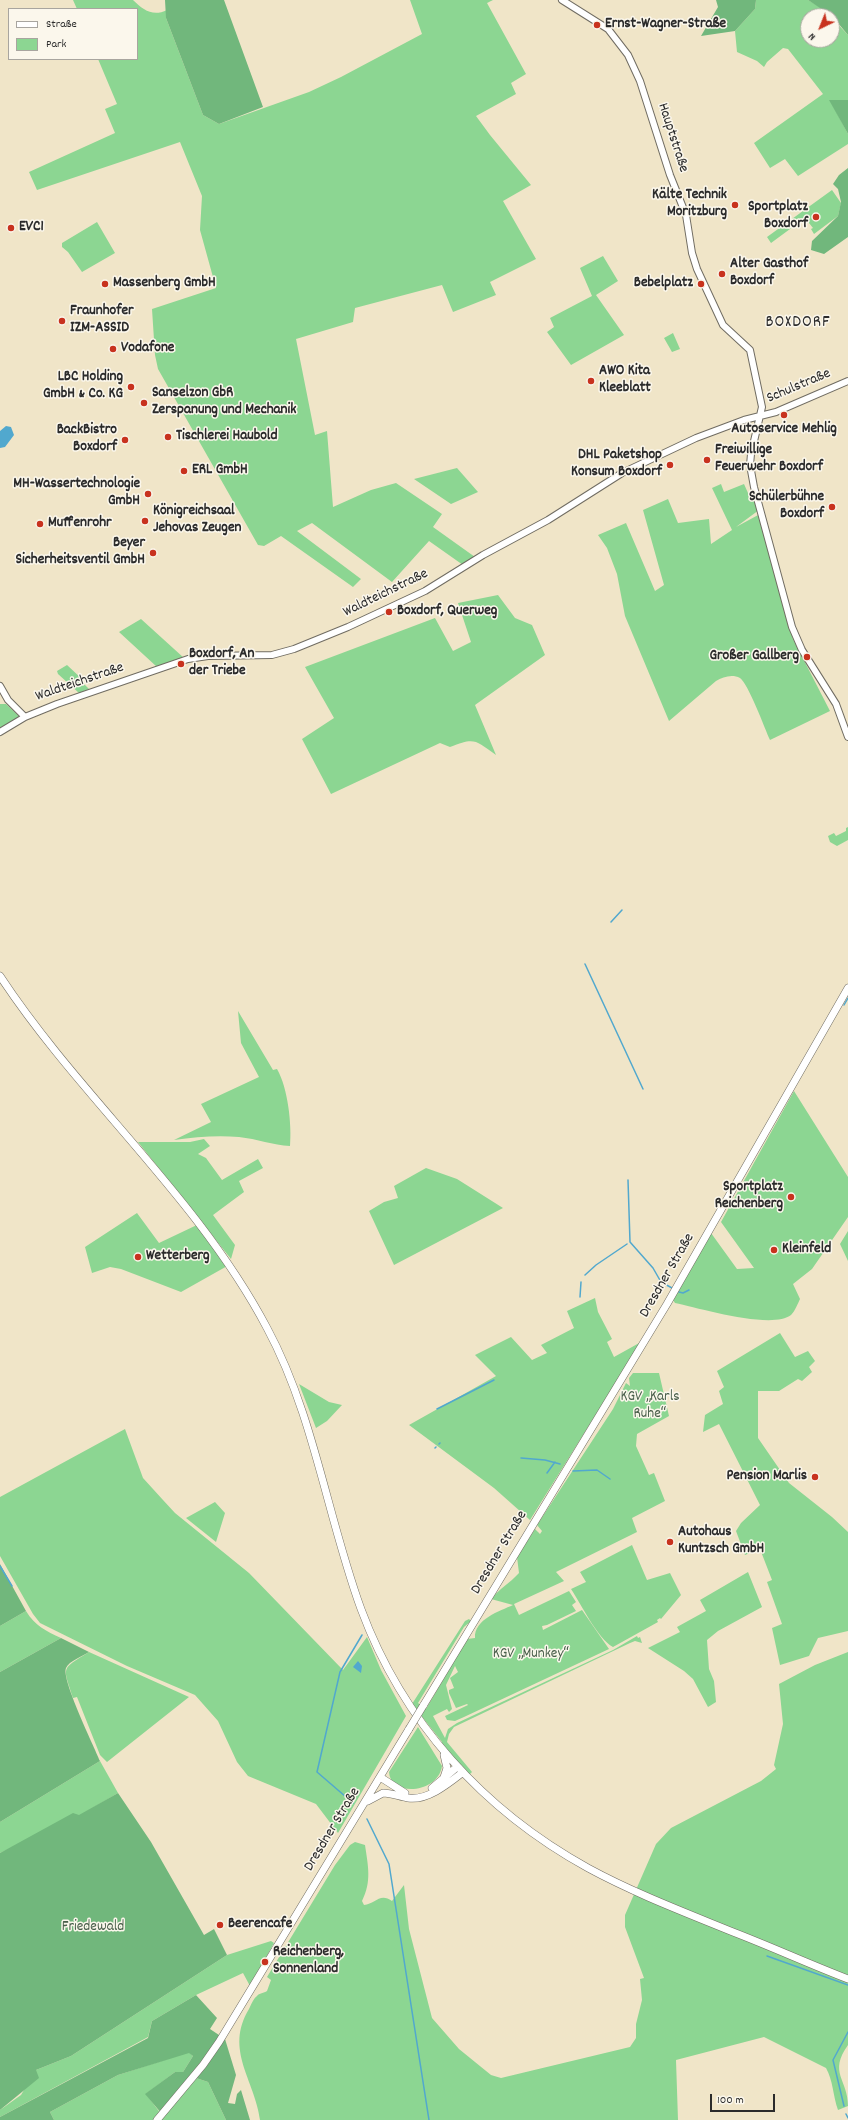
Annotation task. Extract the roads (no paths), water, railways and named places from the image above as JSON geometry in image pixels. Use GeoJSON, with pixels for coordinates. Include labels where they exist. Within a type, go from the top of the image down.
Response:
{"type":"FeatureCollection","features":[{"type":"Feature","properties":{"kind":"main road"},"geometry":{"type":"LineString","coordinates":[[0,976],[51,1045],[215,1246],[256,1308],[280,1354],[297,1399],[351,1580],[369,1629],[397,1687],[423,1727],[459,1770],[490,1800],[529,1832],[581,1864],[637,1892],[848,1979]]}},
{"type":"Feature","properties":{"kind":"main road","name":"Dresdner Straße"},"geometry":{"type":"LineString","coordinates":[[157,2120],[203,2065],[219,2042],[664,1309],[848,988]]}},
{"type":"Feature","properties":{"kind":"main road"},"geometry":{"type":"LineString","coordinates":[[442,1781],[447,1772],[444,1752]]}},
{"type":"Feature","properties":{"kind":"main road"},"geometry":{"type":"LineString","coordinates":[[378,1780],[397,1790],[411,1794],[428,1790],[459,1770]]}},
{"type":"Feature","properties":{"kind":"main road"},"geometry":{"type":"LineString","coordinates":[[361,1809],[378,1794],[390,1793],[408,1798],[422,1796],[436,1790],[459,1770]]}},
{"type":"Feature","properties":{"kind":"main road"},"geometry":{"type":"LineString","coordinates":[[378,1780],[390,1793]]}},
{"type":"Feature","properties":{"kind":"street","name":"Hauptstraße"},"geometry":{"type":"LineString","coordinates":[[562,0],[608,29],[622,46],[636,71],[670,176],[686,215],[694,261],[723,325],[745,344],[752,356],[762,407],[761,417]]}},
{"type":"Feature","properties":{"kind":"street","name":"Schulstraße"},"geometry":{"type":"LineString","coordinates":[[761,417],[790,407],[848,381]]}},
{"type":"Feature","properties":{"kind":"street","name":"Waldteichstraße"},"geometry":{"type":"LineString","coordinates":[[0,732],[25,717],[103,687],[188,660],[208,656],[272,655],[294,649],[348,627],[425,592],[483,555],[548,520],[622,473],[696,438],[744,420],[761,417]]}},
{"type":"Feature","properties":{"kind":"street"},"geometry":{"type":"LineString","coordinates":[[761,417],[752,446],[750,465],[754,487],[788,615],[802,650],[839,709],[848,737]]}},
{"type":"Feature","properties":{"kind":"street"},"geometry":{"type":"LineString","coordinates":[[0,686],[8,700],[25,717]]}},
{"type":"Feature","properties":{"kind":"water"},"geometry":{"type":"Polygon","coordinates":[[[6,426],[11,427],[14,435],[5,447],[0,448],[0,431],[6,426]]]}},
{"type":"Feature","properties":{"kind":"water"},"geometry":{"type":"Polygon","coordinates":[[[358,1661],[362,1666],[361,1673],[353,1667],[358,1661]]]}},
{"type":"Feature","properties":{"kind":"waterway"},"geometry":{"type":"LineString","coordinates":[[611,922],[622,910]]}},
{"type":"Feature","properties":{"kind":"waterway"},"geometry":{"type":"LineString","coordinates":[[585,964],[643,1089]]}},
{"type":"Feature","properties":{"kind":"waterway"},"geometry":{"type":"LineString","coordinates":[[844,1005],[848,998]]}},
{"type":"Feature","properties":{"kind":"waterway"},"geometry":{"type":"LineString","coordinates":[[628,1180],[630,1242],[653,1268],[661,1282],[672,1288]]}},
{"type":"Feature","properties":{"kind":"waterway"},"geometry":{"type":"LineString","coordinates":[[585,1275],[596,1265],[627,1244]]}},
{"type":"Feature","properties":{"kind":"waterway"},"geometry":{"type":"LineString","coordinates":[[580,1297],[581,1282]]}},
{"type":"Feature","properties":{"kind":"waterway"},"geometry":{"type":"LineString","coordinates":[[679,1292],[683,1293],[689,1290]]}},
{"type":"Feature","properties":{"kind":"waterway"},"geometry":{"type":"LineString","coordinates":[[437,1409],[494,1380]]}},
{"type":"Feature","properties":{"kind":"waterway"},"geometry":{"type":"LineString","coordinates":[[521,1458],[545,1460],[560,1464]]}},
{"type":"Feature","properties":{"kind":"waterway"},"geometry":{"type":"LineString","coordinates":[[547,1473],[555,1462]]}},
{"type":"Feature","properties":{"kind":"waterway"},"geometry":{"type":"LineString","coordinates":[[573,1471],[597,1470],[610,1479]]}},
{"type":"Feature","properties":{"kind":"waterway"},"geometry":{"type":"LineString","coordinates":[[0,1566],[12,1586]]}},
{"type":"Feature","properties":{"kind":"waterway"},"geometry":{"type":"LineString","coordinates":[[353,1803],[317,1772],[340,1672],[362,1635]]}},
{"type":"Feature","properties":{"kind":"waterway"},"geometry":{"type":"LineString","coordinates":[[367,1819],[389,1864],[429,2120]]}},
{"type":"Feature","properties":{"kind":"waterway"},"geometry":{"type":"LineString","coordinates":[[767,1956],[848,1985]]}},
{"type":"Feature","properties":{"kind":"waterway"},"geometry":{"type":"LineString","coordinates":[[844,2106],[833,2060],[848,2032]]}},
{"type":"Feature","properties":{"kind":"waterway"},"geometry":{"type":"LineString","coordinates":[[846,2114],[848,2118]]}},
{"type":"Feature","properties":{"kind":"place","name":"Ernst-Wagner-Straße"},"geometry":{"type":"Point","coordinates":[597,25]}},
{"type":"Feature","properties":{"kind":"place","name":"Kälte Technik Moritzburg"},"geometry":{"type":"Point","coordinates":[735,205]}},
{"type":"Feature","properties":{"kind":"place","name":"Sportplatz Boxdorf"},"geometry":{"type":"Point","coordinates":[816,217]}},
{"type":"Feature","properties":{"kind":"place","name":"EVC1"},"geometry":{"type":"Point","coordinates":[11,228]}},
{"type":"Feature","properties":{"kind":"place","name":"Alter Gasthof Boxdorf"},"geometry":{"type":"Point","coordinates":[722,274]}},
{"type":"Feature","properties":{"kind":"place","name":"Massenberg GmbH"},"geometry":{"type":"Point","coordinates":[105,284]}},
{"type":"Feature","properties":{"kind":"place","name":"Bebelplatz"},"geometry":{"type":"Point","coordinates":[701,284]}},
{"type":"Feature","properties":{"kind":"place","name":"Fraunhofer IZM-ASSID"},"geometry":{"type":"Point","coordinates":[62,321]}},
{"type":"Feature","properties":{"kind":"place","name":"Vodafone"},"geometry":{"type":"Point","coordinates":[113,349]}},
{"type":"Feature","properties":{"kind":"place","name":"AWO Kita Kleeblatt"},"geometry":{"type":"Point","coordinates":[591,381]}},
{"type":"Feature","properties":{"kind":"place","name":"LBC Holding GmbH & Co. KG"},"geometry":{"type":"Point","coordinates":[131,387]}},
{"type":"Feature","properties":{"kind":"place","name":"Sanselzon GbR Zerspanung und Mechanik"},"geometry":{"type":"Point","coordinates":[144,403]}},
{"type":"Feature","properties":{"kind":"place","name":"Autoservice Mehlig"},"geometry":{"type":"Point","coordinates":[784,415]}},
{"type":"Feature","properties":{"kind":"place","name":"Tischlerei Haubold"},"geometry":{"type":"Point","coordinates":[168,437]}},
{"type":"Feature","properties":{"kind":"place","name":"BackBistro Boxdorf"},"geometry":{"type":"Point","coordinates":[125,440]}},
{"type":"Feature","properties":{"kind":"place","name":"Freiwillige Feuerwehr Boxdorf"},"geometry":{"type":"Point","coordinates":[707,460]}},
{"type":"Feature","properties":{"kind":"place","name":"DHL Paketshop Konsum Boxdorf"},"geometry":{"type":"Point","coordinates":[670,465]}},
{"type":"Feature","properties":{"kind":"place","name":"ERL GmbH"},"geometry":{"type":"Point","coordinates":[184,471]}},
{"type":"Feature","properties":{"kind":"place","name":"MH-Wassertechnologie GmbH"},"geometry":{"type":"Point","coordinates":[148,494]}},
{"type":"Feature","properties":{"kind":"place","name":"Schülerbühne Boxdorf"},"geometry":{"type":"Point","coordinates":[832,507]}},
{"type":"Feature","properties":{"kind":"place","name":"Königreichsaal Jehovas Zeugen"},"geometry":{"type":"Point","coordinates":[145,521]}},
{"type":"Feature","properties":{"kind":"place","name":"Muffenrohr"},"geometry":{"type":"Point","coordinates":[40,524]}},
{"type":"Feature","properties":{"kind":"place","name":"Beyer Sicherheitsventil GmbH"},"geometry":{"type":"Point","coordinates":[153,553]}},
{"type":"Feature","properties":{"kind":"place","name":"Boxdorf, Querweg"},"geometry":{"type":"Point","coordinates":[389,612]}},
{"type":"Feature","properties":{"kind":"place","name":"Großer Gallberg"},"geometry":{"type":"Point","coordinates":[807,657]}},
{"type":"Feature","properties":{"kind":"place","name":"Boxdorf, An der Triebe"},"geometry":{"type":"Point","coordinates":[181,664]}},
{"type":"Feature","properties":{"kind":"place","name":"Sportplatz Reichenberg"},"geometry":{"type":"Point","coordinates":[791,1197]}},
{"type":"Feature","properties":{"kind":"place","name":"Kleinfeld"},"geometry":{"type":"Point","coordinates":[774,1250]}},
{"type":"Feature","properties":{"kind":"place","name":"Wetterberg"},"geometry":{"type":"Point","coordinates":[138,1257]}},
{"type":"Feature","properties":{"kind":"place","name":"Pension Marlis"},"geometry":{"type":"Point","coordinates":[815,1477]}},
{"type":"Feature","properties":{"kind":"place","name":"Autohaus Kuntzsch GmbH"},"geometry":{"type":"Point","coordinates":[670,1542]}},
{"type":"Feature","properties":{"kind":"place","name":"Beerencafe"},"geometry":{"type":"Point","coordinates":[220,1925]}},
{"type":"Feature","properties":{"kind":"place","name":"Reichenberg, Sonnenland"},"geometry":{"type":"Point","coordinates":[265,1962]}},
{"type":"Feature","properties":{"kind":"district","name":"BOXDORF"},"geometry":{"type":"Point","coordinates":[798,324]}},
{"type":"Feature","properties":{"kind":"park label","name":"KGV „Karls Ruhe“"},"geometry":{"type":"Point","coordinates":[650,1406]}},
{"type":"Feature","properties":{"kind":"park label","name":"KGV „Munkey“"},"geometry":{"type":"Point","coordinates":[531,1655]}},
{"type":"Feature","properties":{"kind":"park label","name":"Friedewald"},"geometry":{"type":"Point","coordinates":[93,1928]}}]}
